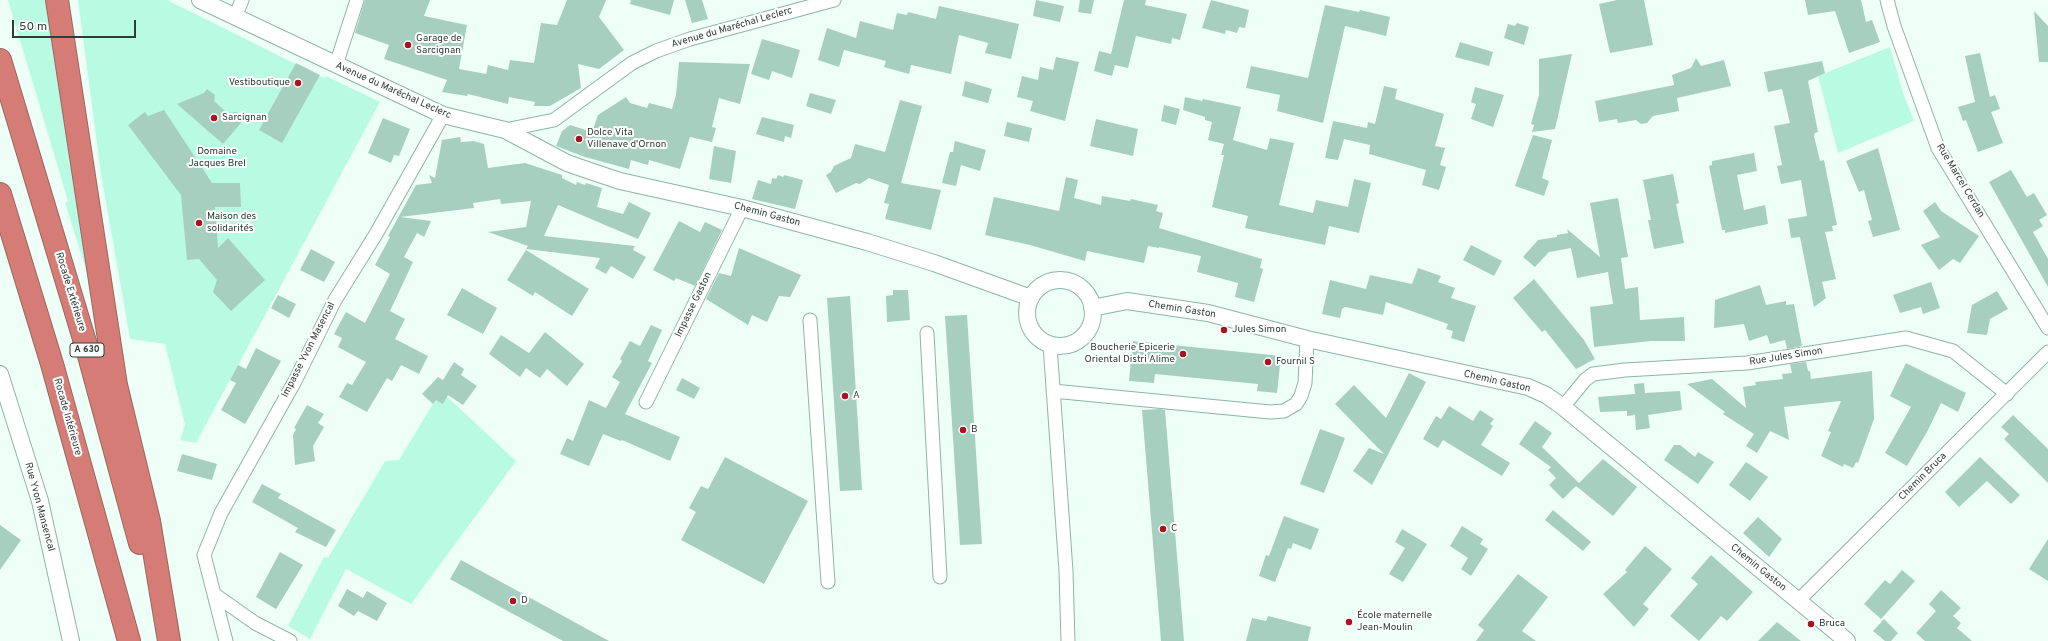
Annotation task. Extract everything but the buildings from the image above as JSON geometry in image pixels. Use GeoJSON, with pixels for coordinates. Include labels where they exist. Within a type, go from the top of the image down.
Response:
{"type":"FeatureCollection","features":[{"type":"Feature","properties":{"kind":"highway"},"geometry":{"type":"LineString","coordinates":[[57,0],[116,385],[149,521],[170,641]]}},
{"type":"Feature","properties":{"kind":"highway","name":"Rocade Extérieure"},"geometry":{"type":"LineString","coordinates":[[0,60],[88,352],[166,641]]}},
{"type":"Feature","properties":{"kind":"highway","name":"Rocade Intérieure"},"geometry":{"type":"LineString","coordinates":[[0,194],[52,364],[129,641]]}},
{"type":"Feature","properties":{"kind":"street","name":"Avenue du Maréchal Leclerc"},"geometry":{"type":"LineString","coordinates":[[200,0],[443,115],[505,130],[554,120],[632,63],[656,51],[690,39],[834,0]]}},
{"type":"Feature","properties":{"kind":"street"},"geometry":{"type":"LineString","coordinates":[[235,17],[242,0]]}},
{"type":"Feature","properties":{"kind":"street"},"geometry":{"type":"LineString","coordinates":[[336,65],[358,0]]}},
{"type":"Feature","properties":{"kind":"street","name":"Rue Marcel Cerdan"},"geometry":{"type":"LineString","coordinates":[[1887,0],[1894,26],[1938,148],[2048,328]]}},
{"type":"Feature","properties":{"kind":"street","name":"Impasse Yvon Masencal"},"geometry":{"type":"LineString","coordinates":[[226,641],[204,555],[221,513],[295,381],[335,300],[376,234],[443,115]]}},
{"type":"Feature","properties":{"kind":"street","name":"Chemin Gaston"},"geometry":{"type":"LineString","coordinates":[[505,130],[567,163],[620,181],[742,208],[934,263],[1031,298]]}},
{"type":"Feature","properties":{"kind":"street","name":"Impasse Gaston"},"geometry":{"type":"LineString","coordinates":[[646,402],[742,208]]}},
{"type":"Feature","properties":{"kind":"street"},"geometry":{"type":"LineString","coordinates":[[1055,281],[1065,281],[1075,284],[1083,290],[1089,298],[1092,308],[1093,318],[1090,328],[1085,335],[1068,345],[1050,345],[1034,334],[1027,316],[1031,298],[1037,290],[1045,284],[1055,281]]}},
{"type":"Feature","properties":{"kind":"street","name":"Chemin Gaston"},"geometry":{"type":"LineString","coordinates":[[1092,308],[1127,301],[1208,313],[1307,339],[1528,387],[1563,407],[1847,641]]}},
{"type":"Feature","properties":{"kind":"street"},"geometry":{"type":"LineString","coordinates":[[810,320],[828,582]]}},
{"type":"Feature","properties":{"kind":"street"},"geometry":{"type":"LineString","coordinates":[[928,333],[940,577]]}},
{"type":"Feature","properties":{"kind":"street","name":"Rue Jules Simon"},"geometry":{"type":"LineString","coordinates":[[1563,407],[1585,380],[1593,374],[1625,370],[1747,363],[1906,338],[1953,351],[2007,394]]}},
{"type":"Feature","properties":{"kind":"street"},"geometry":{"type":"LineString","coordinates":[[1053,391],[1270,412],[1284,411],[1296,404],[1303,390],[1305,383],[1307,339]]}},
{"type":"Feature","properties":{"kind":"street"},"geometry":{"type":"LineString","coordinates":[[1050,345],[1066,571],[1068,641]]}},
{"type":"Feature","properties":{"kind":"street","name":"Chemin Bruca"},"geometry":{"type":"LineString","coordinates":[[1798,601],[2048,352]]}},
{"type":"Feature","properties":{"kind":"street","name":"Rue Yvon Mansencal"},"geometry":{"type":"LineString","coordinates":[[0,374],[40,501],[71,641]]}},
{"type":"Feature","properties":{"kind":"street"},"geometry":{"type":"LineString","coordinates":[[214,594],[255,623],[290,641]]}},
{"type":"Feature","properties":{"kind":"green space"},"geometry":{"type":"Polygon","coordinates":[[[8,0],[52,0],[89,279],[65,203],[68,201],[8,0]]]}},
{"type":"Feature","properties":{"kind":"green space","name":"Domaine Jacques Brel"},"geometry":{"type":"Polygon","coordinates":[[[78,0],[167,0],[324,78],[326,76],[380,102],[196,443],[180,440],[185,425],[165,344],[130,339],[101,174],[78,0]]]}},
{"type":"Feature","properties":{"kind":"green space"},"geometry":{"type":"Polygon","coordinates":[[[1890,47],[1903,93],[1914,121],[1838,153],[1818,76],[1890,47]]]}},
{"type":"Feature","properties":{"kind":"green space"},"geometry":{"type":"Polygon","coordinates":[[[443,393],[516,461],[411,604],[346,569],[310,639],[288,626],[324,557],[328,558],[385,461],[399,460],[433,404],[443,393]]]}},
{"type":"Feature","properties":{"kind":"place","name":"Garage de Sarcignan"},"geometry":{"type":"Point","coordinates":[408,45]}},
{"type":"Feature","properties":{"kind":"place","name":"Vestiboutique"},"geometry":{"type":"Point","coordinates":[298,83]}},
{"type":"Feature","properties":{"kind":"place","name":"Sarcignan"},"geometry":{"type":"Point","coordinates":[214,118]}},
{"type":"Feature","properties":{"kind":"place","name":"Dolce Vita Villenave d'Ornon"},"geometry":{"type":"Point","coordinates":[579,139]}},
{"type":"Feature","properties":{"kind":"place","name":"Maison des solidarités"},"geometry":{"type":"Point","coordinates":[199,223]}},
{"type":"Feature","properties":{"kind":"place","name":"Jules Simon"},"geometry":{"type":"Point","coordinates":[1224,330]}},
{"type":"Feature","properties":{"kind":"place","name":"Boucherie Epicerie Oriental Distri Alime"},"geometry":{"type":"Point","coordinates":[1183,354]}},
{"type":"Feature","properties":{"kind":"place","name":"Fournil S"},"geometry":{"type":"Point","coordinates":[1268,362]}},
{"type":"Feature","properties":{"kind":"place","name":"A"},"geometry":{"type":"Point","coordinates":[845,396]}},
{"type":"Feature","properties":{"kind":"place","name":"B"},"geometry":{"type":"Point","coordinates":[963,430]}},
{"type":"Feature","properties":{"kind":"place","name":"C"},"geometry":{"type":"Point","coordinates":[1163,529]}},
{"type":"Feature","properties":{"kind":"place","name":"D"},"geometry":{"type":"Point","coordinates":[513,601]}},
{"type":"Feature","properties":{"kind":"place","name":"École maternelle Jean-Moulin"},"geometry":{"type":"Point","coordinates":[1349,622]}},
{"type":"Feature","properties":{"kind":"place","name":"Bruca"},"geometry":{"type":"Point","coordinates":[1811,624]}}]}
